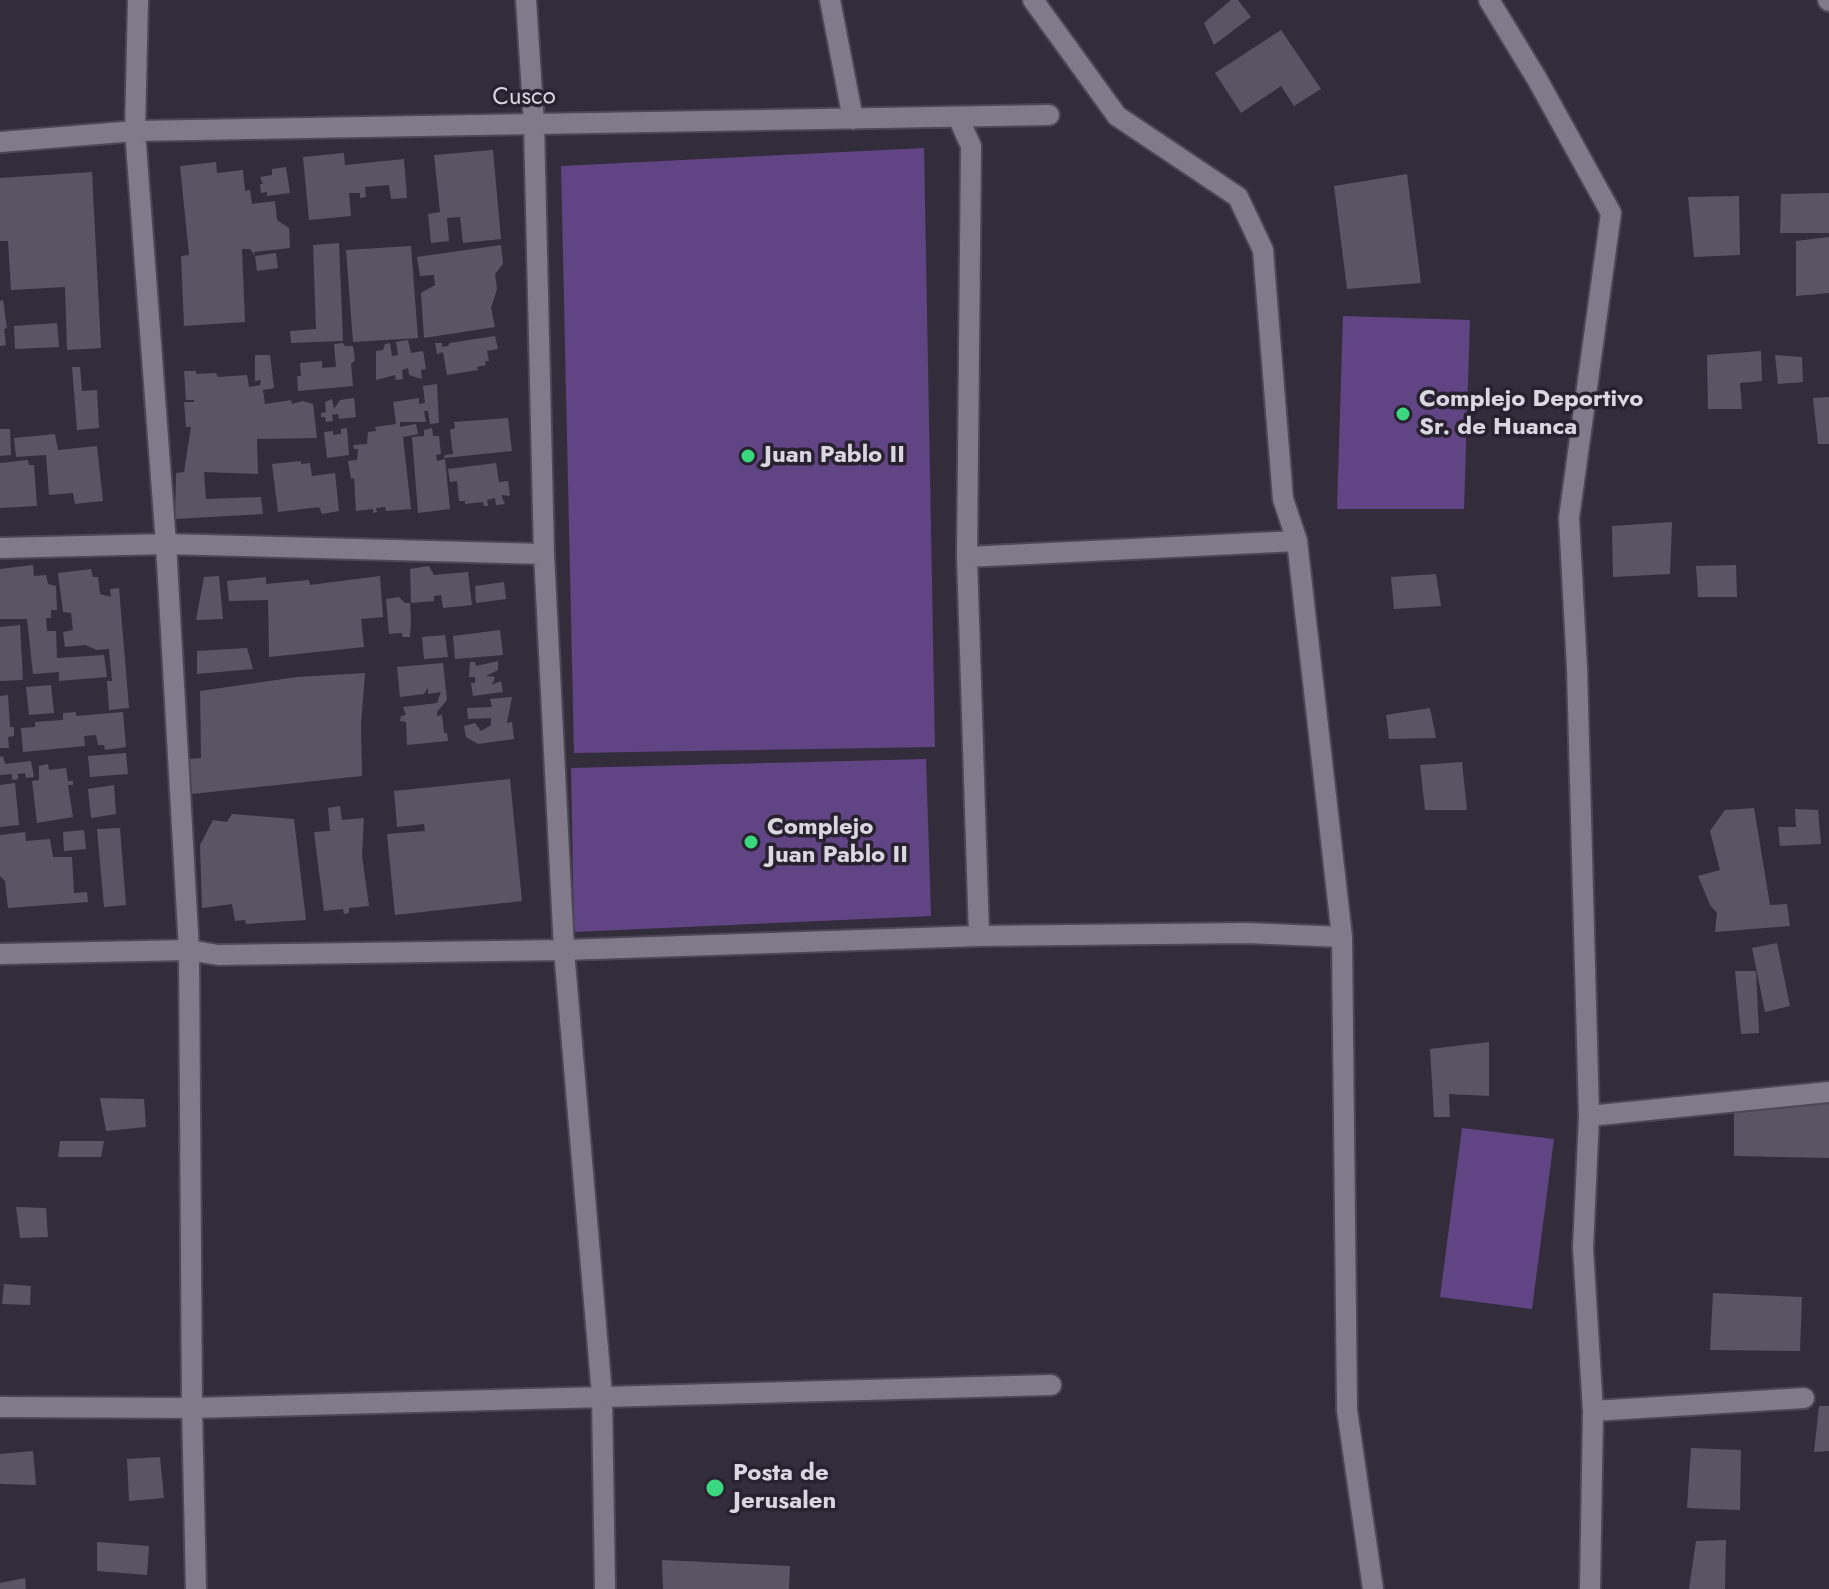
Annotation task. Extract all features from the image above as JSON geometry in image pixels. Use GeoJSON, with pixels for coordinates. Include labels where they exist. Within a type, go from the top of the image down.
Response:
{"type":"FeatureCollection","features":[{"type":"Feature","properties":{"kind":"street"},"geometry":{"type":"LineString","coordinates":[[138,0],[135,131],[166,544],[189,950],[196,1589]]}},
{"type":"Feature","properties":{"kind":"street"},"geometry":{"type":"LineString","coordinates":[[526,0],[534,124],[544,554],[564,950],[602,1395],[605,1589]]}},
{"type":"Feature","properties":{"kind":"street"},"geometry":{"type":"LineString","coordinates":[[830,0],[853,119]]}},
{"type":"Feature","properties":{"kind":"street"},"geometry":{"type":"LineString","coordinates":[[1033,0],[1117,116],[1238,197],[1263,250],[1283,499],[1297,541],[1342,937],[1347,1410],[1373,1589]]}},
{"type":"Feature","properties":{"kind":"street"},"geometry":{"type":"LineString","coordinates":[[1489,0],[1611,213],[1569,518],[1577,668],[1589,1116],[1583,1248],[1593,1411],[1590,1589]]}},
{"type":"Feature","properties":{"kind":"street","name":"Cusco"},"geometry":{"type":"LineString","coordinates":[[0,142],[135,131],[1049,115]]}},
{"type":"Feature","properties":{"kind":"street"},"geometry":{"type":"LineString","coordinates":[[958,117],[971,146],[967,557],[979,936]]}},
{"type":"Feature","properties":{"kind":"street"},"geometry":{"type":"LineString","coordinates":[[967,557],[1297,541]]}},
{"type":"Feature","properties":{"kind":"street"},"geometry":{"type":"LineString","coordinates":[[0,548],[166,544],[544,554]]}},
{"type":"Feature","properties":{"kind":"street"},"geometry":{"type":"LineString","coordinates":[[0,954],[189,950],[218,955],[564,950],[979,936],[1247,933],[1342,937]]}},
{"type":"Feature","properties":{"kind":"street"},"geometry":{"type":"LineString","coordinates":[[1589,1116],[1829,1092]]}},
{"type":"Feature","properties":{"kind":"street"},"geometry":{"type":"LineString","coordinates":[[0,1407],[192,1408],[1051,1385]]}},
{"type":"Feature","properties":{"kind":"street"},"geometry":{"type":"LineString","coordinates":[[1593,1411],[1804,1398]]}},
{"type":"Feature","properties":{"kind":"shaded area","name":"Juan Pablo II"},"geometry":{"type":"Polygon","coordinates":[[[924,148],[935,747],[574,753],[561,166],[924,148]]]}},
{"type":"Feature","properties":{"kind":"shaded area","name":"Complejo Deportivo Sr. de Huanca"},"geometry":{"type":"Polygon","coordinates":[[[1343,316],[1470,320],[1464,509],[1337,509],[1343,316]]]}},
{"type":"Feature","properties":{"kind":"shaded area","name":"Complejo Juan Pablo II"},"geometry":{"type":"Polygon","coordinates":[[[926,759],[931,916],[574,932],[571,768],[926,759]]]}},
{"type":"Feature","properties":{"kind":"shaded area"},"geometry":{"type":"Polygon","coordinates":[[[1462,1128],[1554,1139],[1532,1309],[1440,1297],[1462,1128]]]}},
{"type":"Feature","properties":{"kind":"building"},"geometry":{"type":"Polygon","coordinates":[[[1231,0],[1238,0],[1251,17],[1214,45],[1204,23],[1231,0]]]}},
{"type":"Feature","properties":{"kind":"building"},"geometry":{"type":"Polygon","coordinates":[[[1281,30],[1321,89],[1294,106],[1281,86],[1241,113],[1215,73],[1281,30]]]}},
{"type":"Feature","properties":{"kind":"building"},"geometry":{"type":"Polygon","coordinates":[[[493,150],[501,239],[463,243],[460,217],[447,218],[449,241],[431,243],[428,214],[440,212],[434,155],[493,150]]]}},
{"type":"Feature","properties":{"kind":"building"},"geometry":{"type":"Polygon","coordinates":[[[344,153],[345,165],[404,159],[407,198],[391,199],[389,185],[365,187],[366,197],[360,198],[360,193],[349,193],[351,216],[309,220],[303,157],[344,153]]]}},
{"type":"Feature","properties":{"kind":"building"},"geometry":{"type":"Polygon","coordinates":[[[216,162],[217,173],[243,170],[245,191],[250,190],[252,204],[275,201],[277,220],[289,228],[290,248],[254,252],[255,256],[250,249],[242,249],[245,322],[184,326],[181,256],[189,255],[180,166],[216,162]]]}},
{"type":"Feature","properties":{"kind":"building"},"geometry":{"type":"Polygon","coordinates":[[[286,167],[290,193],[267,196],[267,192],[261,193],[260,184],[263,184],[260,177],[272,175],[272,169],[286,167]]]}},
{"type":"Feature","properties":{"kind":"building"},"geometry":{"type":"Polygon","coordinates":[[[92,172],[101,348],[67,350],[65,287],[11,290],[8,241],[0,241],[0,178],[92,172]]]}},
{"type":"Feature","properties":{"kind":"building"},"geometry":{"type":"Polygon","coordinates":[[[1407,174],[1421,283],[1347,289],[1334,186],[1407,174]]]}},
{"type":"Feature","properties":{"kind":"building"},"geometry":{"type":"Polygon","coordinates":[[[1829,193],[1829,233],[1780,233],[1781,194],[1829,193]]]}},
{"type":"Feature","properties":{"kind":"building"},"geometry":{"type":"Polygon","coordinates":[[[1739,196],[1740,255],[1694,257],[1688,197],[1739,196]]]}},
{"type":"Feature","properties":{"kind":"building"},"geometry":{"type":"Polygon","coordinates":[[[1829,237],[1829,293],[1796,296],[1796,241],[1829,237]]]}},
{"type":"Feature","properties":{"kind":"building"},"geometry":{"type":"Polygon","coordinates":[[[339,243],[343,341],[291,343],[290,331],[316,329],[313,245],[339,243]]]}},
{"type":"Feature","properties":{"kind":"building"},"geometry":{"type":"Polygon","coordinates":[[[501,245],[503,264],[495,274],[497,289],[491,308],[495,327],[424,338],[421,293],[435,285],[434,275],[420,276],[417,257],[501,245]]]}},
{"type":"Feature","properties":{"kind":"building"},"geometry":{"type":"Polygon","coordinates":[[[411,246],[418,338],[353,342],[346,250],[411,246]]]}},
{"type":"Feature","properties":{"kind":"building"},"geometry":{"type":"Polygon","coordinates":[[[276,253],[278,268],[257,271],[255,256],[276,253]]]}},
{"type":"Feature","properties":{"kind":"building"},"geometry":{"type":"Polygon","coordinates":[[[3,300],[6,345],[0,346],[0,301],[3,300]]]}},
{"type":"Feature","properties":{"kind":"building"},"geometry":{"type":"Polygon","coordinates":[[[57,323],[59,347],[15,349],[14,326],[57,323]]]}},
{"type":"Feature","properties":{"kind":"building"},"geometry":{"type":"Polygon","coordinates":[[[495,336],[498,349],[487,351],[489,361],[485,361],[486,365],[477,367],[478,370],[447,375],[443,352],[437,354],[435,343],[442,343],[442,347],[495,336]]]}},
{"type":"Feature","properties":{"kind":"building"},"geometry":{"type":"Polygon","coordinates":[[[408,340],[411,353],[423,351],[426,369],[421,370],[422,379],[409,375],[408,368],[402,370],[403,379],[396,380],[395,375],[376,380],[376,351],[383,350],[385,344],[390,343],[392,356],[398,355],[396,342],[408,340]]]}},
{"type":"Feature","properties":{"kind":"building"},"geometry":{"type":"Polygon","coordinates":[[[334,344],[353,346],[353,386],[298,391],[300,363],[322,361],[322,368],[336,367],[334,344]]]}},
{"type":"Feature","properties":{"kind":"building"},"geometry":{"type":"Polygon","coordinates":[[[1761,351],[1762,381],[1740,383],[1742,409],[1708,409],[1707,355],[1761,351]]]}},
{"type":"Feature","properties":{"kind":"building"},"geometry":{"type":"Polygon","coordinates":[[[255,355],[270,355],[274,388],[263,390],[265,404],[291,400],[292,404],[303,401],[313,404],[317,438],[257,439],[258,474],[204,472],[206,499],[261,497],[263,514],[175,519],[176,473],[184,472],[191,427],[186,427],[184,402],[194,402],[186,400],[184,371],[216,373],[218,377],[247,375],[249,387],[260,385],[261,380],[255,381],[255,355]]]}},
{"type":"Feature","properties":{"kind":"building"},"geometry":{"type":"Polygon","coordinates":[[[1775,355],[1802,357],[1803,382],[1778,384],[1775,355]]]}},
{"type":"Feature","properties":{"kind":"building"},"geometry":{"type":"Polygon","coordinates":[[[72,367],[80,367],[82,391],[97,390],[99,428],[77,430],[72,367]]]}},
{"type":"Feature","properties":{"kind":"building"},"geometry":{"type":"Polygon","coordinates":[[[437,384],[439,423],[430,424],[428,411],[424,411],[426,422],[400,422],[400,427],[416,424],[418,434],[403,437],[411,509],[386,511],[385,507],[376,508],[377,512],[373,513],[373,509],[356,511],[354,478],[351,479],[348,461],[357,460],[358,449],[354,449],[353,445],[367,444],[368,432],[376,431],[375,427],[396,424],[393,402],[419,398],[419,404],[425,403],[423,386],[437,384]]]}},
{"type":"Feature","properties":{"kind":"building"},"geometry":{"type":"Polygon","coordinates":[[[1829,397],[1829,444],[1818,444],[1813,398],[1829,397]]]}},
{"type":"Feature","properties":{"kind":"building"},"geometry":{"type":"Polygon","coordinates":[[[354,398],[356,417],[339,419],[338,414],[332,415],[333,421],[326,422],[325,417],[321,417],[321,413],[326,412],[325,402],[332,399],[334,409],[340,400],[354,398]]]}},
{"type":"Feature","properties":{"kind":"building"},"geometry":{"type":"Polygon","coordinates":[[[508,418],[512,451],[444,458],[453,454],[450,430],[455,428],[454,422],[508,418]]]}},
{"type":"Feature","properties":{"kind":"building"},"geometry":{"type":"Polygon","coordinates":[[[347,428],[349,455],[327,458],[324,432],[341,434],[341,429],[347,428]]]}},
{"type":"Feature","properties":{"kind":"building"},"geometry":{"type":"Polygon","coordinates":[[[432,428],[433,436],[439,436],[441,454],[436,455],[437,461],[445,459],[450,509],[418,513],[412,437],[424,436],[424,430],[432,428]]]}},
{"type":"Feature","properties":{"kind":"building"},"geometry":{"type":"Polygon","coordinates":[[[0,429],[10,429],[11,455],[0,456],[0,429]]]}},
{"type":"Feature","properties":{"kind":"building"},"geometry":{"type":"Polygon","coordinates":[[[55,434],[58,450],[97,446],[103,501],[75,504],[73,493],[49,495],[46,455],[16,457],[14,438],[55,434]]]}},
{"type":"Feature","properties":{"kind":"building"},"geometry":{"type":"Polygon","coordinates":[[[28,460],[29,465],[34,465],[37,506],[0,508],[0,463],[28,460]]]}},
{"type":"Feature","properties":{"kind":"building"},"geometry":{"type":"Polygon","coordinates":[[[301,461],[301,464],[310,463],[312,476],[335,473],[339,511],[322,514],[319,507],[278,512],[272,464],[301,461]]]}},
{"type":"Feature","properties":{"kind":"building"},"geometry":{"type":"Polygon","coordinates":[[[496,463],[499,482],[508,481],[510,496],[501,495],[505,504],[496,505],[495,498],[487,500],[488,506],[484,506],[483,502],[465,504],[465,501],[459,501],[457,481],[450,482],[448,469],[496,463]]]}},
{"type":"Feature","properties":{"kind":"building"},"geometry":{"type":"Polygon","coordinates":[[[1672,522],[1670,574],[1613,577],[1612,526],[1672,522]]]}},
{"type":"Feature","properties":{"kind":"building"},"geometry":{"type":"Polygon","coordinates":[[[33,565],[34,576],[46,575],[48,584],[56,586],[57,610],[51,610],[51,618],[46,618],[47,631],[56,631],[57,658],[104,655],[107,677],[59,681],[59,672],[33,674],[27,619],[0,619],[0,569],[33,565]]]}},
{"type":"Feature","properties":{"kind":"building"},"geometry":{"type":"Polygon","coordinates":[[[1736,565],[1737,597],[1698,597],[1696,566],[1736,565]]]}},
{"type":"Feature","properties":{"kind":"building"},"geometry":{"type":"Polygon","coordinates":[[[429,566],[434,575],[468,572],[472,605],[443,608],[441,595],[434,596],[434,601],[411,603],[410,569],[429,566]]]}},
{"type":"Feature","properties":{"kind":"building"},"geometry":{"type":"Polygon","coordinates":[[[91,569],[93,577],[98,577],[100,594],[111,597],[110,589],[119,588],[129,708],[109,710],[107,681],[112,681],[109,649],[97,650],[85,645],[65,647],[63,632],[73,630],[71,613],[63,612],[58,573],[91,569]]]}},
{"type":"Feature","properties":{"kind":"building"},"geometry":{"type":"Polygon","coordinates":[[[1436,574],[1441,606],[1394,609],[1391,577],[1436,574]]]}},
{"type":"Feature","properties":{"kind":"building"},"geometry":{"type":"Polygon","coordinates":[[[219,576],[223,619],[196,620],[204,577],[219,576]]]}},
{"type":"Feature","properties":{"kind":"building"},"geometry":{"type":"Polygon","coordinates":[[[380,576],[383,617],[361,619],[364,647],[269,657],[268,600],[229,601],[227,581],[266,577],[266,584],[309,580],[310,585],[380,576]]]}},
{"type":"Feature","properties":{"kind":"building"},"geometry":{"type":"Polygon","coordinates":[[[504,582],[506,599],[476,603],[475,586],[504,582]]]}},
{"type":"Feature","properties":{"kind":"building"},"geometry":{"type":"Polygon","coordinates":[[[399,597],[410,603],[410,637],[402,637],[402,633],[389,634],[386,599],[399,597]]]}},
{"type":"Feature","properties":{"kind":"building"},"geometry":{"type":"Polygon","coordinates":[[[20,625],[23,680],[0,681],[0,627],[20,625]]]}},
{"type":"Feature","properties":{"kind":"building"},"geometry":{"type":"Polygon","coordinates":[[[500,630],[503,655],[455,659],[453,636],[500,630]]]}},
{"type":"Feature","properties":{"kind":"building"},"geometry":{"type":"Polygon","coordinates":[[[445,635],[448,657],[424,659],[422,637],[445,635]]]}},
{"type":"Feature","properties":{"kind":"building"},"geometry":{"type":"Polygon","coordinates":[[[247,648],[253,669],[197,674],[197,651],[247,648]]]}},
{"type":"Feature","properties":{"kind":"building"},"geometry":{"type":"Polygon","coordinates":[[[498,661],[498,670],[486,676],[495,677],[492,685],[501,681],[503,692],[473,696],[471,683],[475,683],[475,677],[469,677],[470,662],[475,662],[476,666],[498,661]]]}},
{"type":"Feature","properties":{"kind":"building"},"geometry":{"type":"Polygon","coordinates":[[[443,663],[447,700],[437,716],[442,715],[448,741],[407,745],[406,722],[400,721],[401,716],[406,715],[403,707],[437,703],[441,692],[428,694],[428,688],[424,694],[400,697],[397,667],[443,663]]]}},
{"type":"Feature","properties":{"kind":"building"},"geometry":{"type":"Polygon","coordinates":[[[365,673],[361,725],[362,776],[192,794],[189,759],[201,758],[200,691],[297,677],[365,673]]]}},
{"type":"Feature","properties":{"kind":"building"},"geometry":{"type":"Polygon","coordinates":[[[51,685],[54,713],[29,715],[26,687],[51,685]]]}},
{"type":"Feature","properties":{"kind":"building"},"geometry":{"type":"Polygon","coordinates":[[[8,695],[10,727],[14,727],[14,736],[8,737],[9,748],[0,748],[0,696],[8,695]]]}},
{"type":"Feature","properties":{"kind":"building"},"geometry":{"type":"Polygon","coordinates":[[[512,697],[507,723],[512,722],[514,739],[478,744],[466,737],[464,726],[475,723],[481,731],[491,725],[491,718],[468,719],[467,708],[492,707],[490,699],[512,697]]]}},
{"type":"Feature","properties":{"kind":"building"},"geometry":{"type":"Polygon","coordinates":[[[1430,708],[1436,738],[1389,739],[1386,715],[1430,708]]]}},
{"type":"Feature","properties":{"kind":"building"},"geometry":{"type":"Polygon","coordinates":[[[76,712],[76,716],[123,712],[126,747],[105,750],[104,745],[98,745],[96,735],[84,736],[85,746],[23,752],[21,728],[35,727],[35,722],[63,720],[63,713],[76,712]]]}},
{"type":"Feature","properties":{"kind":"building"},"geometry":{"type":"Polygon","coordinates":[[[126,753],[128,774],[90,777],[88,756],[126,753]]]}},
{"type":"Feature","properties":{"kind":"building"},"geometry":{"type":"Polygon","coordinates":[[[3,756],[5,764],[31,761],[34,777],[26,778],[25,773],[18,774],[18,779],[12,780],[12,774],[0,775],[0,757],[3,756]]]}},
{"type":"Feature","properties":{"kind":"building"},"geometry":{"type":"Polygon","coordinates":[[[1462,762],[1467,810],[1425,810],[1420,765],[1462,762]]]}},
{"type":"Feature","properties":{"kind":"building"},"geometry":{"type":"Polygon","coordinates":[[[48,764],[49,770],[66,768],[68,781],[73,781],[73,785],[68,785],[73,817],[37,823],[32,781],[39,780],[39,766],[48,764]]]}},
{"type":"Feature","properties":{"kind":"building"},"geometry":{"type":"Polygon","coordinates":[[[510,779],[522,901],[395,915],[387,834],[425,831],[424,824],[397,827],[394,791],[510,779]]]}},
{"type":"Feature","properties":{"kind":"building"},"geometry":{"type":"Polygon","coordinates":[[[15,783],[19,825],[0,827],[0,785],[15,783]]]}},
{"type":"Feature","properties":{"kind":"building"},"geometry":{"type":"Polygon","coordinates":[[[114,785],[116,814],[91,818],[88,789],[114,785]]]}},
{"type":"Feature","properties":{"kind":"building"},"geometry":{"type":"Polygon","coordinates":[[[340,806],[342,820],[364,818],[362,856],[369,906],[349,908],[349,913],[344,914],[343,909],[324,911],[314,832],[330,831],[328,808],[340,806]]]}},
{"type":"Feature","properties":{"kind":"building"},"geometry":{"type":"Polygon","coordinates":[[[1754,808],[1770,905],[1787,904],[1790,926],[1715,932],[1717,913],[1710,905],[1698,876],[1720,870],[1710,831],[1725,810],[1754,808]]]}},
{"type":"Feature","properties":{"kind":"building"},"geometry":{"type":"Polygon","coordinates":[[[1795,809],[1818,810],[1821,844],[1780,846],[1778,827],[1796,827],[1795,809]]]}},
{"type":"Feature","properties":{"kind":"building"},"geometry":{"type":"Polygon","coordinates":[[[232,814],[294,819],[306,920],[246,924],[245,920],[235,921],[232,904],[202,908],[200,845],[213,820],[227,822],[232,814]]]}},
{"type":"Feature","properties":{"kind":"building"},"geometry":{"type":"Polygon","coordinates":[[[120,828],[126,905],[104,907],[97,829],[120,828]]]}},
{"type":"Feature","properties":{"kind":"building"},"geometry":{"type":"Polygon","coordinates":[[[84,830],[86,849],[64,851],[63,832],[84,830]]]}},
{"type":"Feature","properties":{"kind":"building"},"geometry":{"type":"Polygon","coordinates":[[[25,832],[26,841],[50,839],[53,857],[72,857],[74,893],[87,892],[88,902],[8,908],[5,881],[0,876],[0,835],[25,832]]]}},
{"type":"Feature","properties":{"kind":"building"},"geometry":{"type":"Polygon","coordinates":[[[1777,943],[1790,1006],[1765,1012],[1752,948],[1777,943]]]}},
{"type":"Feature","properties":{"kind":"building"},"geometry":{"type":"Polygon","coordinates":[[[1735,971],[1756,971],[1759,1033],[1741,1034],[1735,971]]]}},
{"type":"Feature","properties":{"kind":"building"},"geometry":{"type":"Polygon","coordinates":[[[1489,1042],[1489,1096],[1449,1094],[1450,1117],[1434,1117],[1430,1049],[1489,1042]]]}},
{"type":"Feature","properties":{"kind":"building"},"geometry":{"type":"Polygon","coordinates":[[[1829,1096],[1829,1158],[1734,1156],[1734,1101],[1829,1096]]]}},
{"type":"Feature","properties":{"kind":"building"},"geometry":{"type":"Polygon","coordinates":[[[100,1098],[144,1099],[146,1127],[106,1131],[100,1098]]]}},
{"type":"Feature","properties":{"kind":"building"},"geometry":{"type":"Polygon","coordinates":[[[60,1141],[104,1141],[101,1157],[58,1157],[60,1141]]]}},
{"type":"Feature","properties":{"kind":"building"},"geometry":{"type":"Polygon","coordinates":[[[16,1207],[46,1208],[48,1237],[20,1238],[16,1207]]]}},
{"type":"Feature","properties":{"kind":"building"},"geometry":{"type":"Polygon","coordinates":[[[4,1284],[31,1286],[30,1305],[2,1304],[4,1284]]]}},
{"type":"Feature","properties":{"kind":"building"},"geometry":{"type":"Polygon","coordinates":[[[1713,1293],[1802,1297],[1800,1351],[1710,1350],[1713,1293]]]}},
{"type":"Feature","properties":{"kind":"building"},"geometry":{"type":"Polygon","coordinates":[[[1819,1406],[1829,1406],[1829,1451],[1814,1452],[1819,1406]]]}},
{"type":"Feature","properties":{"kind":"building"},"geometry":{"type":"Polygon","coordinates":[[[1691,1448],[1741,1450],[1740,1510],[1687,1508],[1691,1448]]]}},
{"type":"Feature","properties":{"kind":"building"},"geometry":{"type":"Polygon","coordinates":[[[33,1451],[36,1485],[0,1484],[0,1454],[33,1451]]]}},
{"type":"Feature","properties":{"kind":"building"},"geometry":{"type":"Polygon","coordinates":[[[160,1457],[164,1498],[129,1501],[127,1459],[160,1457]]]}},
{"type":"Feature","properties":{"kind":"building"},"geometry":{"type":"Polygon","coordinates":[[[1726,1540],[1725,1589],[1689,1589],[1696,1541],[1726,1540]]]}},
{"type":"Feature","properties":{"kind":"building"},"geometry":{"type":"Polygon","coordinates":[[[97,1542],[149,1546],[147,1575],[97,1571],[97,1542]]]}},
{"type":"Feature","properties":{"kind":"building"},"geometry":{"type":"Polygon","coordinates":[[[662,1560],[790,1566],[789,1589],[663,1589],[662,1560]]]}},
{"type":"Feature","properties":{"kind":"building"},"geometry":{"type":"Polygon","coordinates":[[[25,1578],[26,1589],[0,1589],[0,1583],[25,1578]]]}},
{"type":"Feature","properties":{"kind":"place","name":"Complejo Deportivo Sr. de Huanca"},"geometry":{"type":"Point","coordinates":[1403,414]}},
{"type":"Feature","properties":{"kind":"place","name":"Juan Pablo II"},"geometry":{"type":"Point","coordinates":[748,456]}},
{"type":"Feature","properties":{"kind":"place","name":"Complejo Juan Pablo II"},"geometry":{"type":"Point","coordinates":[751,842]}},
{"type":"Feature","properties":{"kind":"place","name":"Posta de Jerusalen"},"geometry":{"type":"Point","coordinates":[715,1488]}}]}
